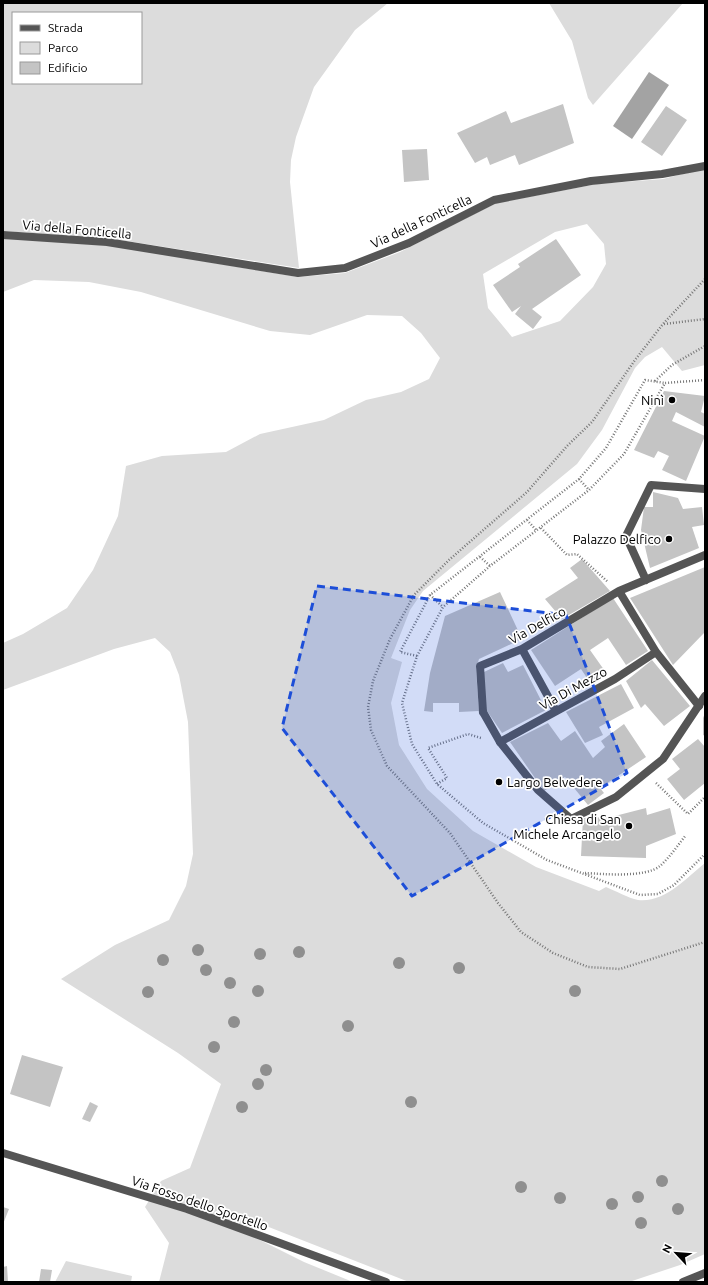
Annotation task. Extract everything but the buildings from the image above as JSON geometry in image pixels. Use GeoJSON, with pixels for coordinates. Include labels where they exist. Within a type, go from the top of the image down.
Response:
{"type":"FeatureCollection","features":[{"type":"Feature","properties":{"kind":"street","name":"Via della Fonticella"},"geometry":{"type":"LineString","coordinates":[[3,235],[107,242],[298,273],[345,268],[409,243],[494,200],[591,181],[662,174],[705,166]]}},
{"type":"Feature","properties":{"kind":"street"},"geometry":{"type":"LineString","coordinates":[[646,580],[626,536],[651,485],[705,489]]}},
{"type":"Feature","properties":{"kind":"street","name":"Via Delfico"},"geometry":{"type":"LineString","coordinates":[[500,742],[483,712],[480,666],[522,649],[619,591],[705,555]]}},
{"type":"Feature","properties":{"kind":"street"},"geometry":{"type":"LineString","coordinates":[[619,591],[656,652],[699,706]]}},
{"type":"Feature","properties":{"kind":"street"},"geometry":{"type":"LineString","coordinates":[[522,649],[556,711]]}},
{"type":"Feature","properties":{"kind":"street","name":"Via Di Mezzo"},"geometry":{"type":"LineString","coordinates":[[500,742],[615,679],[656,652]]}},
{"type":"Feature","properties":{"kind":"street"},"geometry":{"type":"LineString","coordinates":[[500,742],[538,790],[571,819],[616,797],[663,759],[705,696]]}},
{"type":"Feature","properties":{"kind":"street","name":"Via Fosso dello Sportello"},"geometry":{"type":"LineString","coordinates":[[3,1153],[187,1209],[381,1281]]}},
{"type":"Feature","properties":{"kind":"street"},"geometry":{"type":"LineString","coordinates":[[683,1282],[705,1273]]}},
{"type":"Feature","properties":{"kind":"path"},"geometry":{"type":"LineString","coordinates":[[705,279],[663,324],[635,360],[592,422],[567,446],[527,492],[449,560],[414,595],[390,639],[373,681],[368,707],[371,730],[387,766],[450,832],[498,903],[521,932],[553,953],[588,967],[613,969],[620,969],[705,942]]}},
{"type":"Feature","properties":{"kind":"path"},"geometry":{"type":"LineString","coordinates":[[663,324],[705,319]]}},
{"type":"Feature","properties":{"kind":"path"},"geometry":{"type":"LineString","coordinates":[[655,381],[672,365],[705,346]]}},
{"type":"Feature","properties":{"kind":"path"},"geometry":{"type":"LineString","coordinates":[[417,656],[400,652],[430,595],[579,479],[606,448],[645,380],[665,382]]}},
{"type":"Feature","properties":{"kind":"path"},"geometry":{"type":"LineString","coordinates":[[579,479],[589,490]]}},
{"type":"Feature","properties":{"kind":"path"},"geometry":{"type":"LineString","coordinates":[[527,520],[537,531]]}},
{"type":"Feature","properties":{"kind":"path"},"geometry":{"type":"LineString","coordinates":[[541,528],[568,555],[577,554],[619,591]]}},
{"type":"Feature","properties":{"kind":"path"},"geometry":{"type":"LineString","coordinates":[[480,557],[490,566]]}},
{"type":"Feature","properties":{"kind":"path"},"geometry":{"type":"LineString","coordinates":[[430,595],[443,607]]}},
{"type":"Feature","properties":{"kind":"path"},"geometry":{"type":"LineString","coordinates":[[437,784],[447,778],[428,748],[468,734],[500,742]]}},
{"type":"Feature","properties":{"kind":"path"},"geometry":{"type":"LineString","coordinates":[[646,772],[688,814],[705,797]]}},
{"type":"Feature","properties":{"kind":"path"},"geometry":{"type":"LineString","coordinates":[[581,872],[611,874],[646,872],[659,866],[686,835]]}},
{"type":"Feature","properties":{"kind":"highlighted area"},"geometry":{"type":"Polygon","coordinates":[[[317,586],[566,615],[627,773],[412,896],[282,728],[317,586]]]}},
{"type":"Feature","properties":{"kind":"green space"},"geometry":{"type":"Polygon","coordinates":[[[3,3],[388,3],[355,30],[314,87],[296,137],[291,160],[290,182],[299,268],[114,239],[3,231],[3,3]]]}},
{"type":"Feature","properties":{"kind":"green space"},"geometry":{"type":"Polygon","coordinates":[[[549,3],[683,3],[593,105],[588,98],[572,41],[549,3]]]}},
{"type":"Feature","properties":{"kind":"green space"},"geometry":{"type":"Polygon","coordinates":[[[698,170],[705,170],[705,365],[682,371],[662,347],[645,357],[635,368],[602,430],[577,464],[423,591],[410,610],[391,658],[402,662],[391,703],[399,745],[427,789],[473,831],[536,867],[599,891],[606,887],[634,899],[648,900],[666,894],[705,863],[705,1254],[680,1265],[629,1282],[409,1282],[251,1220],[254,1237],[304,1262],[353,1282],[159,1282],[169,1243],[145,1207],[161,1181],[190,1168],[221,1084],[178,1053],[61,979],[115,945],[169,920],[186,886],[193,854],[188,722],[179,675],[170,652],[155,638],[114,649],[3,690],[3,643],[23,634],[67,608],[93,570],[118,516],[126,466],[162,456],[226,452],[260,434],[324,420],[366,400],[401,392],[429,379],[440,358],[421,333],[402,316],[367,315],[310,335],[270,331],[141,292],[89,282],[34,280],[3,292],[3,238],[113,246],[298,277],[345,273],[400,252],[496,203],[597,184],[663,179],[698,170]],[[587,224],[555,232],[483,274],[488,308],[512,337],[560,321],[593,287],[606,264],[604,244],[587,224]]]}},
{"type":"Feature","properties":{"kind":"green space"},"geometry":{"type":"Polygon","coordinates":[[[66,1261],[132,1276],[131,1282],[55,1282],[66,1261]]]}},
{"type":"Feature","properties":{"kind":"shaded area"},"geometry":{"type":"Polygon","coordinates":[[[649,72],[669,85],[632,139],[613,126],[649,72]]]}},
{"type":"Feature","properties":{"kind":"place","name":"Ninì"},"geometry":{"type":"Point","coordinates":[672,400]}},
{"type":"Feature","properties":{"kind":"place","name":"Palazzo Delfico"},"geometry":{"type":"Point","coordinates":[669,539]}},
{"type":"Feature","properties":{"kind":"place","name":"Largo Belvedere"},"geometry":{"type":"Point","coordinates":[499,782]}},
{"type":"Feature","properties":{"kind":"place","name":"Chiesa di San Michele Arcangelo"},"geometry":{"type":"Point","coordinates":[629,826]}}]}
